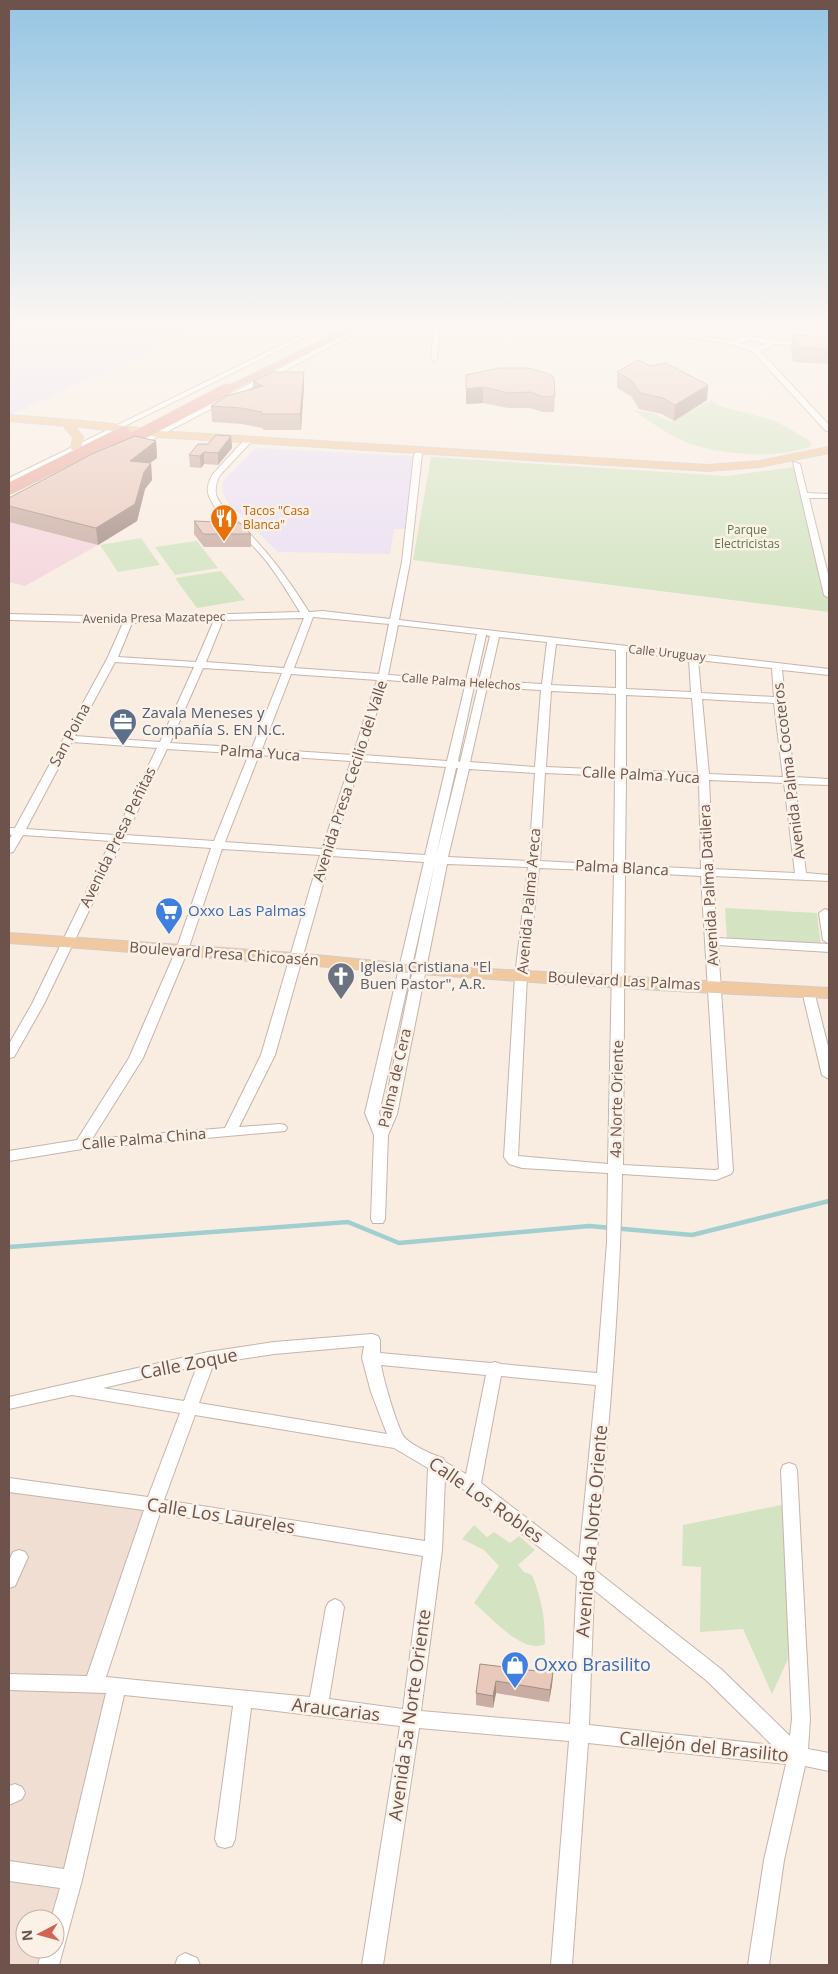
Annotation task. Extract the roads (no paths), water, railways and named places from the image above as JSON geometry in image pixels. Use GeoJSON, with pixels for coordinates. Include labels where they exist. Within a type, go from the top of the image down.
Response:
{"type":"FeatureCollection","features":[{"type":"Feature","properties":{"kind":"highway"},"geometry":{"type":"LineString","coordinates":[[9,489],[147,420]]}},
{"type":"Feature","properties":{"kind":"highway"},"geometry":{"type":"LineString","coordinates":[[9,502],[168,420]]}},
{"type":"Feature","properties":{"kind":"main road"},"geometry":{"type":"LineString","coordinates":[[28,420],[154,436],[175,434],[247,442],[420,452],[713,473],[762,470],[829,456]]}},
{"type":"Feature","properties":{"kind":"main road"},"geometry":{"type":"LineString","coordinates":[[9,422],[115,430],[135,420]]}},
{"type":"Feature","properties":{"kind":"main road"},"geometry":{"type":"LineString","coordinates":[[70,428],[78,438],[76,449]]}},
{"type":"Feature","properties":{"kind":"main road"},"geometry":{"type":"LineString","coordinates":[[130,448],[175,434]]}},
{"type":"Feature","properties":{"kind":"main road"},"geometry":{"type":"LineString","coordinates":[[480,453],[519,450]]}},
{"type":"Feature","properties":{"kind":"main road"},"geometry":{"type":"LineString","coordinates":[[420,452],[480,453],[708,468],[760,464],[829,450]]}},
{"type":"Feature","properties":{"kind":"main road","name":"Boulevard Presa Chicoasén"},"geometry":{"type":"LineString","coordinates":[[9,938],[64,947]]}},
{"type":"Feature","properties":{"kind":"main road","name":"Boulevard Presa Chicoasén"},"geometry":{"type":"LineString","coordinates":[[9,947],[64,947],[409,971]]}},
{"type":"Feature","properties":{"kind":"main road","name":"Boulevard Las Palmas"},"geometry":{"type":"LineString","coordinates":[[409,971],[829,993]]}},
{"type":"Feature","properties":{"kind":"street"},"geometry":{"type":"LineString","coordinates":[[175,434],[199,420]]}},
{"type":"Feature","properties":{"kind":"street"},"geometry":{"type":"LineString","coordinates":[[9,481],[115,430]]}},
{"type":"Feature","properties":{"kind":"street"},"geometry":{"type":"LineString","coordinates":[[111,458],[154,436]]}},
{"type":"Feature","properties":{"kind":"street"},"geometry":{"type":"LineString","coordinates":[[82,1144],[136,1058],[180,954],[218,845],[289,672],[306,616],[259,547],[221,510],[212,494],[211,488],[217,474],[247,442]]}},
{"type":"Feature","properties":{"kind":"street","name":"Avenida Presa Cecilio del Valle"},"geometry":{"type":"LineString","coordinates":[[230,1131],[268,1055],[327,851],[383,677],[406,562],[420,452]]}},
{"type":"Feature","properties":{"kind":"street"},"geometry":{"type":"LineString","coordinates":[[796,464],[829,595]]}},
{"type":"Feature","properties":{"kind":"street"},"geometry":{"type":"LineString","coordinates":[[805,496],[829,496]]}},
{"type":"Feature","properties":{"kind":"street"},"geometry":{"type":"LineString","coordinates":[[816,544],[829,544]]}},
{"type":"Feature","properties":{"kind":"street","name":"Avenida Presa Mazatepec"},"geometry":{"type":"LineString","coordinates":[[9,617],[129,620],[306,616],[395,623],[491,634]]}},
{"type":"Feature","properties":{"kind":"street","name":"Avenida Presa Peñitas"},"geometry":{"type":"LineString","coordinates":[[11,1046],[44,993],[64,947],[163,746],[220,617]]}},
{"type":"Feature","properties":{"kind":"street","name":"San Poina"},"geometry":{"type":"LineString","coordinates":[[9,850],[14,831],[68,740],[112,659],[129,620]]}},
{"type":"Feature","properties":{"kind":"street","name":"Calle Uruguay"},"geometry":{"type":"LineString","coordinates":[[491,634],[693,655],[829,672]]}},
{"type":"Feature","properties":{"kind":"street","name":"Palma de Cera"},"geometry":{"type":"LineString","coordinates":[[382,1135],[372,1113],[459,765],[476,683],[491,634]]}},
{"type":"Feature","properties":{"kind":"street","name":"Avenida Palma Areca"},"geometry":{"type":"LineString","coordinates":[[552,640],[546,688],[534,864],[521,976],[511,1156],[514,1161],[615,1168]]}},
{"type":"Feature","properties":{"kind":"street","name":"4a Norte Oriente"},"geometry":{"type":"LineString","coordinates":[[615,1217],[619,981],[621,648]]}},
{"type":"Feature","properties":{"kind":"street","name":"Avenida Palma Datilera"},"geometry":{"type":"LineString","coordinates":[[615,1168],[716,1175],[723,1174],[726,1171],[713,941],[707,872],[704,777],[693,655]]}},
{"type":"Feature","properties":{"kind":"street","name":"Calle Palma Helechos"},"geometry":{"type":"LineString","coordinates":[[112,659],[546,688],[696,694],[779,700]]}},
{"type":"Feature","properties":{"kind":"street","name":"Avenida Palma Cocoteros"},"geometry":{"type":"LineString","coordinates":[[777,665],[779,700],[791,780],[801,877]]}},
{"type":"Feature","properties":{"kind":"street","name":"Palma Yuca"},"geometry":{"type":"LineString","coordinates":[[68,740],[459,765]]}},
{"type":"Feature","properties":{"kind":"street","name":"Calle Palma Yuca"},"geometry":{"type":"LineString","coordinates":[[459,765],[829,782]]}},
{"type":"Feature","properties":{"kind":"street","name":"Palma Blanca"},"geometry":{"type":"LineString","coordinates":[[14,831],[327,851],[436,860],[829,878]]}},
{"type":"Feature","properties":{"kind":"street"},"geometry":{"type":"LineString","coordinates":[[825,913],[829,940]]}},
{"type":"Feature","properties":{"kind":"street"},"geometry":{"type":"LineString","coordinates":[[713,941],[829,948]]}},
{"type":"Feature","properties":{"kind":"street","name":"Palma de Cera"},"geometry":{"type":"LineString","coordinates":[[382,1135],[390,1114],[409,971]]}},
{"type":"Feature","properties":{"kind":"street"},"geometry":{"type":"LineString","coordinates":[[808,991],[829,1075]]}},
{"type":"Feature","properties":{"kind":"street","name":"Calle Palma China"},"geometry":{"type":"LineString","coordinates":[[9,1156],[82,1144],[280,1128]]}},
{"type":"Feature","properties":{"kind":"street"},"geometry":{"type":"LineString","coordinates":[[378,1219],[382,1135]]}},
{"type":"Feature","properties":{"kind":"street","name":"Avenida 4a Norte Oriente"},"geometry":{"type":"LineString","coordinates":[[562,1965],[578,1733],[586,1573],[605,1380],[615,1217]]}},
{"type":"Feature","properties":{"kind":"street","name":"Calle Zoque"},"geometry":{"type":"LineString","coordinates":[[9,1403],[208,1358],[274,1348],[372,1340],[370,1358]]}},
{"type":"Feature","properties":{"kind":"street"},"geometry":{"type":"LineString","coordinates":[[94,1684],[154,1506],[192,1408],[208,1358]]}},
{"type":"Feature","properties":{"kind":"street"},"geometry":{"type":"LineString","coordinates":[[398,1442],[381,1396],[370,1358],[495,1368],[605,1380]]}},
{"type":"Feature","properties":{"kind":"street"},"geometry":{"type":"LineString","coordinates":[[472,1486],[495,1368]]}},
{"type":"Feature","properties":{"kind":"street","name":"Calle Los Robles"},"geometry":{"type":"LineString","coordinates":[[73,1389],[398,1442],[437,1463],[472,1486],[586,1573],[714,1675],[797,1756]]}},
{"type":"Feature","properties":{"kind":"street","name":"Avenida 5a Norte Oriente"},"geometry":{"type":"LineString","coordinates":[[373,1965],[411,1719],[433,1550],[437,1463]]}},
{"type":"Feature","properties":{"kind":"street"},"geometry":{"type":"LineString","coordinates":[[759,1965],[774,1860],[797,1756],[801,1719],[789,1470]]}},
{"type":"Feature","properties":{"kind":"street","name":"Calle Los Laureles"},"geometry":{"type":"LineString","coordinates":[[9,1485],[433,1550]]}},
{"type":"Feature","properties":{"kind":"street"},"geometry":{"type":"LineString","coordinates":[[9,1581],[19,1557]]}},
{"type":"Feature","properties":{"kind":"street"},"geometry":{"type":"LineString","coordinates":[[318,1706],[335,1607]]}},
{"type":"Feature","properties":{"kind":"street","name":"Araucarias"},"geometry":{"type":"LineString","coordinates":[[9,1682],[94,1684],[318,1706],[411,1719],[578,1733]]}},
{"type":"Feature","properties":{"kind":"street"},"geometry":{"type":"LineString","coordinates":[[64,1909],[117,1687]]}},
{"type":"Feature","properties":{"kind":"street"},"geometry":{"type":"LineString","coordinates":[[225,1839],[243,1699]]}},
{"type":"Feature","properties":{"kind":"street","name":"Callejón del Brasilito"},"geometry":{"type":"LineString","coordinates":[[578,1733],[797,1756],[829,1762]]}},
{"type":"Feature","properties":{"kind":"street"},"geometry":{"type":"LineString","coordinates":[[9,1871],[72,1880]]}},
{"type":"Feature","properties":{"kind":"waterway"},"geometry":{"type":"LineString","coordinates":[[9,1247],[348,1222],[399,1243],[589,1226],[692,1235],[829,1201]]}},
{"type":"Feature","properties":{"kind":"place","name":"Tacos \"Casa Blanca\""},"geometry":{"type":"Point","coordinates":[224,542]}},
{"type":"Feature","properties":{"kind":"place","name":"Zavala Meneses y Compañía S. EN N.C."},"geometry":{"type":"Point","coordinates":[123,746]}},
{"type":"Feature","properties":{"kind":"place","name":"Oxxo Las Palmas"},"geometry":{"type":"Point","coordinates":[169,935]}},
{"type":"Feature","properties":{"kind":"place","name":"Iglesia Cristiana \"El Buen Pastor\", A.R."},"geometry":{"type":"Point","coordinates":[341,1000]}},
{"type":"Feature","properties":{"kind":"place","name":"Oxxo Brasilito"},"geometry":{"type":"Point","coordinates":[515,1689]}},
{"type":"Feature","properties":{"kind":"park label","name":"Parque Electricistas"},"geometry":{"type":"Point","coordinates":[747,537]}}]}
